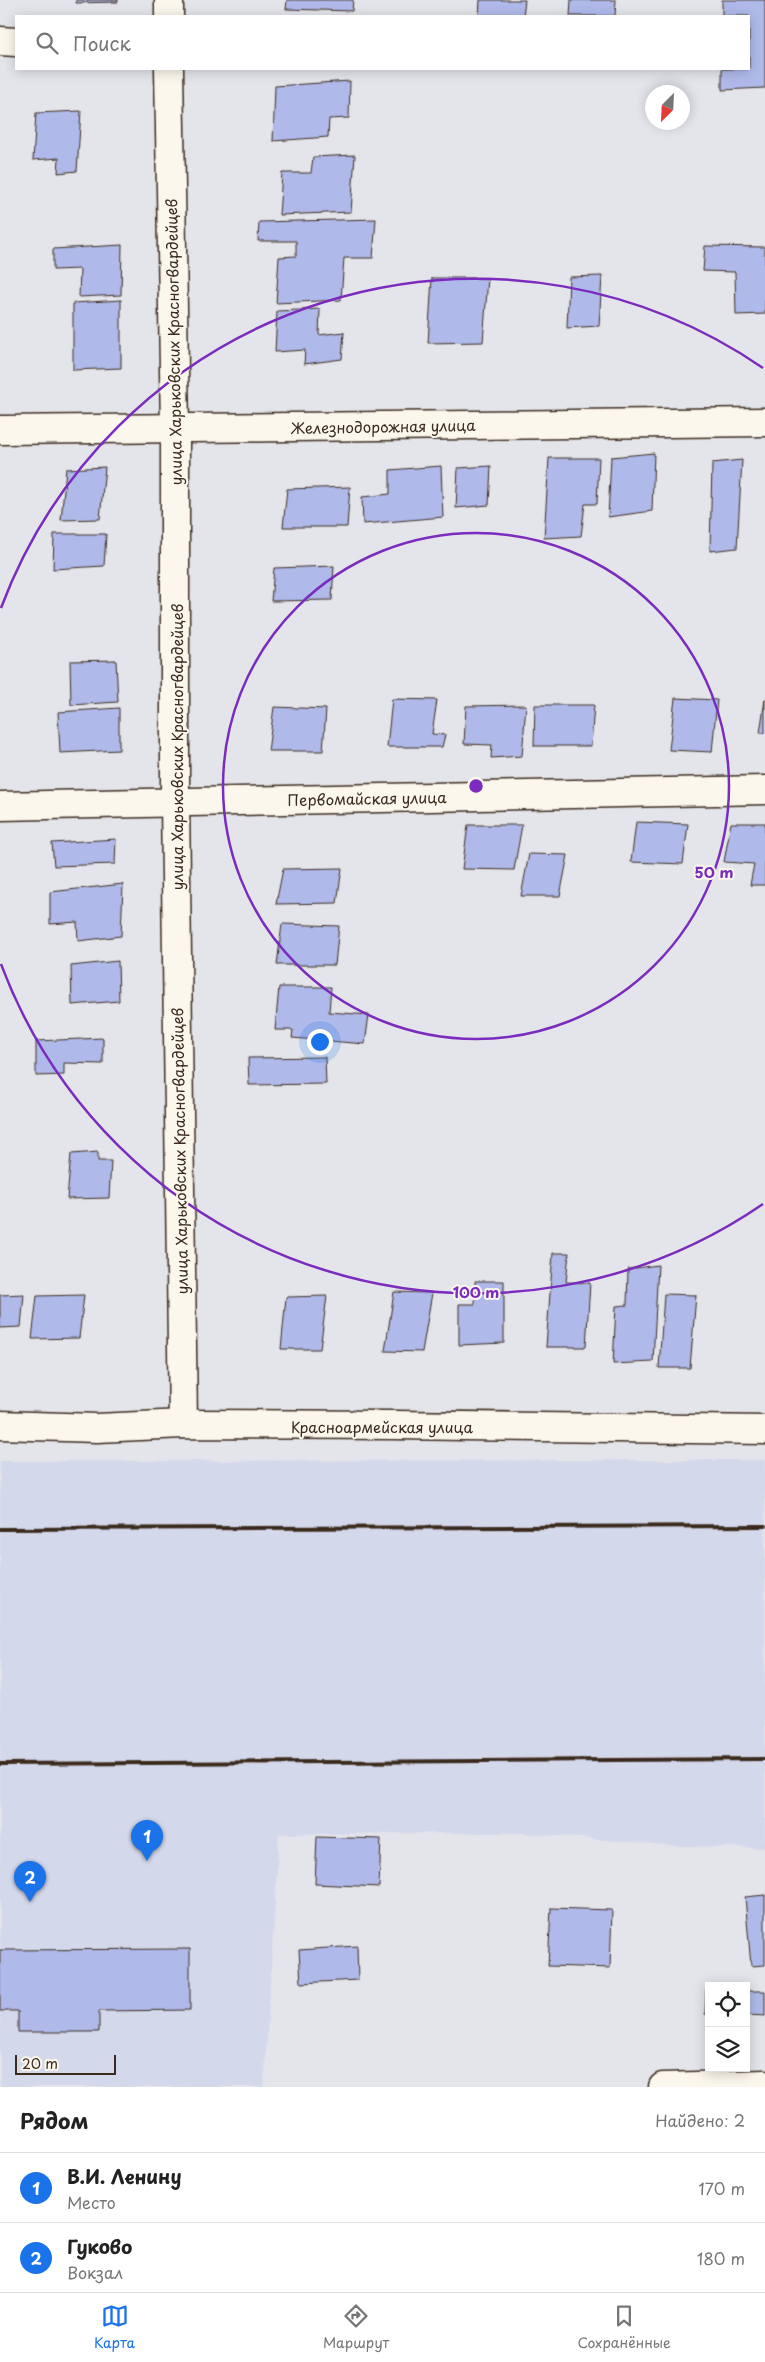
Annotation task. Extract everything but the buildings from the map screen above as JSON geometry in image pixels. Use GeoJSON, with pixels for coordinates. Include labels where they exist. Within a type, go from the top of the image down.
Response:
{"type":"FeatureCollection","features":[{"type":"Feature","properties":{"kind":"street"},"geometry":{"type":"LineString","coordinates":[[169,0],[169,15]]}},
{"type":"Feature","properties":{"kind":"street"},"geometry":{"type":"LineString","coordinates":[[0,41],[15,42]]}},
{"type":"Feature","properties":{"kind":"street","name":"улица Харьковских Красногвардейцев"},"geometry":{"type":"LineString","coordinates":[[169,70],[175,429],[175,801],[182,1424]]}},
{"type":"Feature","properties":{"kind":"street","name":"Железнодорожная улица"},"geometry":{"type":"LineString","coordinates":[[0,430],[765,422]]}},
{"type":"Feature","properties":{"kind":"street","name":"Первомайская улица"},"geometry":{"type":"LineString","coordinates":[[0,806],[765,790]]}},
{"type":"Feature","properties":{"kind":"street","name":"Красноармейская улица"},"geometry":{"type":"LineString","coordinates":[[0,1426],[98,1428],[182,1424],[765,1430]]}},
{"type":"Feature","properties":{"kind":"street"},"geometry":{"type":"LineString","coordinates":[[662,2087],[765,2084]]}},
{"type":"Feature","properties":{"kind":"shaded area"},"geometry":{"type":"Polygon","coordinates":[[[765,1460],[765,1848],[676,1846],[521,1833],[279,1834],[264,2087],[0,2087],[0,1461],[765,1460]]]}},
{"type":"Feature","properties":{"kind":"railway"},"geometry":{"type":"LineString","coordinates":[[0,1529],[765,1526]]}},
{"type":"Feature","properties":{"kind":"railway"},"geometry":{"type":"LineString","coordinates":[[0,1764],[765,1759]]}},
{"type":"Feature","properties":{"kind":"place","name":"В.И. Ленину"},"geometry":{"type":"Point","coordinates":[147,1861]}},
{"type":"Feature","properties":{"kind":"place","name":"Гуково"},"geometry":{"type":"Point","coordinates":[30,1902]}}]}
